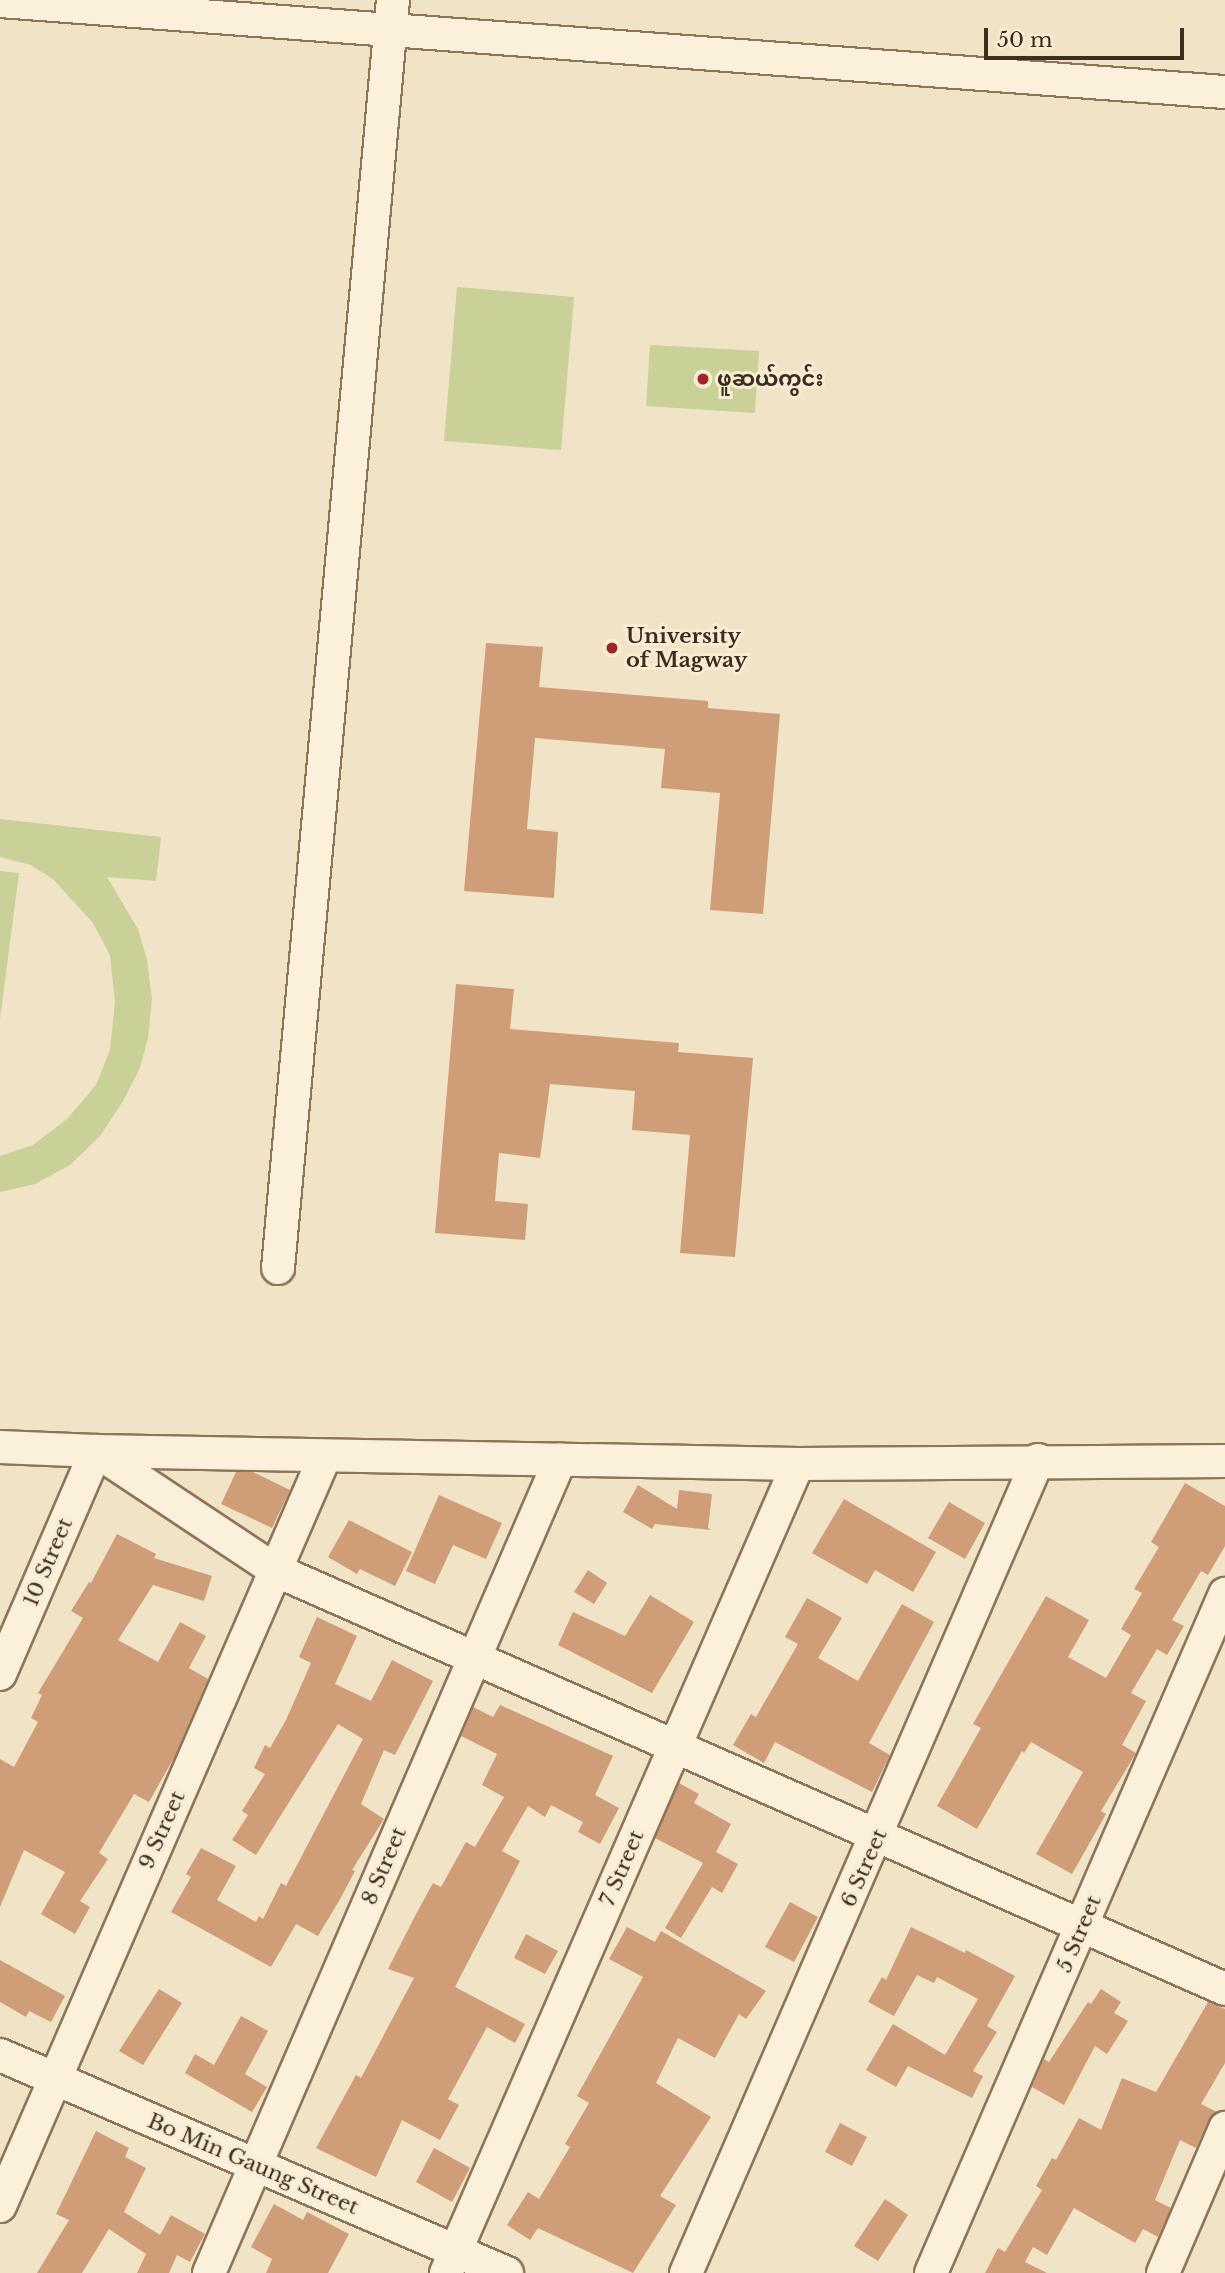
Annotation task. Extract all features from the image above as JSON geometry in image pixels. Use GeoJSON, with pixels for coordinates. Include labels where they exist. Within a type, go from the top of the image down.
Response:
{"type":"FeatureCollection","features":[{"type":"Feature","properties":{"kind":"street"},"geometry":{"type":"LineString","coordinates":[[278,1268],[393,0]]}},
{"type":"Feature","properties":{"kind":"street"},"geometry":{"type":"LineString","coordinates":[[0,1],[1225,92]]}},
{"type":"Feature","properties":{"kind":"street"},"geometry":{"type":"LineString","coordinates":[[0,1447],[798,1464],[1038,1460],[1225,1461]]}},
{"type":"Feature","properties":{"kind":"street"},"geometry":{"type":"LineString","coordinates":[[96,1451],[275,1570],[1225,1989]]}},
{"type":"Feature","properties":{"kind":"street","name":"10 Street"},"geometry":{"type":"LineString","coordinates":[[0,1674],[96,1451]]}},
{"type":"Feature","properties":{"kind":"street","name":"9 Street"},"geometry":{"type":"LineString","coordinates":[[0,2206],[325,1456]]}},
{"type":"Feature","properties":{"kind":"street","name":"8 Street"},"geometry":{"type":"LineString","coordinates":[[209,2273],[560,1460]]}},
{"type":"Feature","properties":{"kind":"street","name":"6 Street"},"geometry":{"type":"LineString","coordinates":[[686,2273],[878,1835],[1038,1460]]}},
{"type":"Feature","properties":{"kind":"street","name":"7 Street"},"geometry":{"type":"LineString","coordinates":[[451,2262],[798,1464]]}},
{"type":"Feature","properties":{"kind":"street","name":"5 Street"},"geometry":{"type":"LineString","coordinates":[[931,2273],[1225,1594]]}},
{"type":"Feature","properties":{"kind":"street","name":"Bo Min Gaung Street"},"geometry":{"type":"LineString","coordinates":[[0,2055],[255,2165],[451,2262],[507,2273]]}},
{"type":"Feature","properties":{"kind":"street"},"geometry":{"type":"LineString","coordinates":[[1163,2273],[1225,2129]]}},
{"type":"Feature","properties":{"kind":"green space"},"geometry":{"type":"Polygon","coordinates":[[[457,287],[574,297],[561,450],[444,441],[457,287]]]}},
{"type":"Feature","properties":{"kind":"green space","name":"ဖူဆယ်ကွင်း"},"geometry":{"type":"Polygon","coordinates":[[[650,345],[759,351],[755,413],[646,406],[650,345]]]}},
{"type":"Feature","properties":{"kind":"green space"},"geometry":{"type":"Polygon","coordinates":[[[0,819],[161,837],[156,881],[107,877],[138,929],[147,960],[152,999],[148,1038],[140,1068],[100,1136],[70,1165],[35,1184],[0,1192],[0,1156],[33,1145],[67,1119],[96,1085],[110,1050],[115,1002],[110,955],[93,923],[53,879],[31,865],[0,857],[0,819]]]}},
{"type":"Feature","properties":{"kind":"green space"},"geometry":{"type":"Polygon","coordinates":[[[0,871],[19,873],[0,1019],[0,871]]]}},
{"type":"Feature","properties":{"kind":"building"},"geometry":{"type":"Polygon","coordinates":[[[486,643],[543,647],[539,687],[708,701],[708,708],[780,714],[763,914],[710,910],[720,793],[661,788],[665,749],[535,738],[527,829],[558,832],[554,898],[464,891],[486,643]]]}},
{"type":"Feature","properties":{"kind":"building"},"geometry":{"type":"Polygon","coordinates":[[[456,984],[514,989],[510,1029],[679,1043],[678,1052],[753,1058],[735,1257],[680,1253],[690,1135],[632,1130],[635,1091],[550,1084],[540,1158],[499,1153],[495,1201],[528,1204],[525,1240],[435,1233],[456,984]]]}},
{"type":"Feature","properties":{"kind":"building"},"geometry":{"type":"Polygon","coordinates":[[[236,1472],[253,1472],[290,1490],[272,1528],[221,1504],[236,1472]]]}},
{"type":"Feature","properties":{"kind":"building"},"geometry":{"type":"Polygon","coordinates":[[[1185,1483],[1225,1506],[1225,1546],[1208,1575],[1201,1571],[1172,1620],[1184,1626],[1167,1655],[1157,1649],[1131,1693],[1146,1701],[1122,1745],[1136,1753],[1101,1811],[1106,1814],[1072,1874],[1036,1854],[1083,1772],[1031,1742],[1024,1753],[1022,1751],[977,1829],[937,1806],[981,1728],[973,1724],[1046,1596],[1089,1620],[1068,1657],[1106,1678],[1131,1635],[1121,1629],[1142,1593],[1134,1589],[1159,1547],[1151,1542],[1185,1483]]]}},
{"type":"Feature","properties":{"kind":"building"},"geometry":{"type":"Polygon","coordinates":[[[638,1485],[677,1509],[679,1490],[712,1494],[708,1528],[711,1530],[655,1524],[652,1529],[623,1512],[638,1485]]]}},
{"type":"Feature","properties":{"kind":"building"},"geometry":{"type":"Polygon","coordinates":[[[439,1495],[502,1523],[486,1559],[453,1545],[435,1584],[406,1571],[439,1495]]]}},
{"type":"Feature","properties":{"kind":"building"},"geometry":{"type":"Polygon","coordinates":[[[844,1499],[936,1552],[913,1592],[875,1570],[867,1584],[812,1553],[844,1499]]]}},
{"type":"Feature","properties":{"kind":"building"},"geometry":{"type":"Polygon","coordinates":[[[949,1502],[985,1523],[965,1559],[928,1538],[949,1502]]]}},
{"type":"Feature","properties":{"kind":"building"},"geometry":{"type":"Polygon","coordinates":[[[349,1520],[412,1552],[395,1586],[360,1569],[357,1574],[328,1557],[349,1520]]]}},
{"type":"Feature","properties":{"kind":"building"},"geometry":{"type":"Polygon","coordinates":[[[117,1534],[156,1554],[154,1558],[212,1576],[204,1601],[153,1585],[118,1640],[158,1662],[180,1622],[206,1636],[189,1668],[208,1679],[176,1754],[149,1802],[134,1794],[99,1853],[108,1859],[80,1901],[90,1907],[75,1934],[41,1914],[65,1872],[24,1850],[0,1907],[0,1759],[14,1767],[38,1722],[31,1718],[42,1695],[38,1693],[83,1618],[71,1611],[89,1582],[91,1583],[117,1534]]]}},
{"type":"Feature","properties":{"kind":"building"},"geometry":{"type":"Polygon","coordinates":[[[588,1570],[607,1583],[594,1604],[574,1592],[588,1570]]]}},
{"type":"Feature","properties":{"kind":"building"},"geometry":{"type":"Polygon","coordinates":[[[650,1595],[694,1622],[652,1693],[558,1645],[573,1612],[625,1636],[650,1595]]]}},
{"type":"Feature","properties":{"kind":"building"},"geometry":{"type":"Polygon","coordinates":[[[807,1598],[842,1618],[818,1658],[858,1681],[902,1604],[934,1622],[869,1743],[890,1755],[872,1792],[775,1742],[764,1763],[733,1745],[751,1714],[756,1717],[798,1644],[785,1637],[807,1598]]]}},
{"type":"Feature","properties":{"kind":"building"},"geometry":{"type":"Polygon","coordinates":[[[317,1617],[357,1636],[335,1684],[371,1701],[392,1660],[433,1681],[395,1755],[384,1750],[361,1804],[384,1819],[352,1870],[355,1871],[339,1901],[318,1936],[296,1924],[271,1967],[171,1912],[191,1877],[186,1874],[201,1848],[236,1866],[217,1900],[256,1922],[259,1916],[263,1919],[281,1883],[286,1886],[363,1739],[338,1724],[256,1855],[232,1840],[248,1815],[242,1811],[265,1774],[254,1768],[265,1745],[270,1748],[286,1720],[311,1663],[299,1657],[317,1617]]]}},
{"type":"Feature","properties":{"kind":"building"},"geometry":{"type":"Polygon","coordinates":[[[500,1705],[613,1756],[595,1795],[619,1808],[600,1844],[578,1832],[583,1822],[551,1805],[545,1817],[528,1806],[502,1851],[520,1861],[455,1987],[525,2024],[515,2043],[487,2027],[448,2099],[459,2105],[440,2140],[402,2120],[376,2177],[316,2148],[356,2075],[361,2078],[414,1978],[388,1969],[415,1916],[433,1883],[441,1887],[466,1842],[475,1847],[504,1797],[482,1785],[497,1754],[461,1736],[473,1707],[493,1717],[500,1705]]]}},
{"type":"Feature","properties":{"kind":"building"},"geometry":{"type":"Polygon","coordinates":[[[679,1783],[699,1794],[694,1803],[731,1824],[716,1852],[738,1864],[722,1893],[712,1887],[681,1938],[665,1928],[703,1863],[655,1838],[679,1783]]]}},
{"type":"Feature","properties":{"kind":"building"},"geometry":{"type":"Polygon","coordinates":[[[790,1902],[818,1917],[794,1962],[765,1947],[790,1902]]]}},
{"type":"Feature","properties":{"kind":"building"},"geometry":{"type":"Polygon","coordinates":[[[627,1927],[655,1942],[661,1931],[766,1991],[746,2019],[739,2014],[715,2058],[678,2038],[656,2083],[711,2117],[660,2196],[676,2205],[633,2273],[538,2228],[530,2240],[507,2225],[528,2192],[539,2199],[570,2147],[565,2144],[589,2103],[577,2096],[643,1977],[609,1959],[627,1927]]]}},
{"type":"Feature","properties":{"kind":"building"},"geometry":{"type":"Polygon","coordinates":[[[911,1927],[965,1953],[966,1950],[1015,1976],[987,2026],[997,2032],[973,2071],[983,2076],[972,2098],[908,2066],[896,2087],[866,2070],[893,2024],[945,2055],[978,1999],[937,1977],[934,1983],[917,1975],[894,2016],[868,2002],[882,1977],[886,1980],[911,1927]]]}},
{"type":"Feature","properties":{"kind":"building"},"geometry":{"type":"Polygon","coordinates":[[[526,1934],[558,1951],[545,1974],[514,1958],[526,1934]]]}},
{"type":"Feature","properties":{"kind":"building"},"geometry":{"type":"Polygon","coordinates":[[[0,1960],[65,1996],[51,2022],[29,2011],[26,2017],[0,2002],[0,1960]]]}},
{"type":"Feature","properties":{"kind":"building"},"geometry":{"type":"Polygon","coordinates":[[[159,1989],[182,2003],[143,2065],[119,2051],[159,1989]]]}},
{"type":"Feature","properties":{"kind":"building"},"geometry":{"type":"Polygon","coordinates":[[[1101,1989],[1121,2002],[1114,2013],[1128,2021],[1107,2054],[1095,2046],[1064,2105],[1032,2087],[1044,2059],[1049,2062],[1088,2002],[1091,2004],[1101,1989]]]}},
{"type":"Feature","properties":{"kind":"building"},"geometry":{"type":"Polygon","coordinates":[[[1208,2002],[1225,2009],[1225,2063],[1201,2104],[1217,2112],[1208,2121],[1196,2148],[1180,2140],[1155,2200],[1171,2208],[1158,2237],[1143,2229],[1135,2243],[1074,2208],[1047,2255],[1033,2247],[1025,2262],[1047,2273],[985,2273],[998,2248],[1005,2252],[1042,2190],[1036,2186],[1052,2158],[1056,2160],[1079,2118],[1101,2130],[1122,2078],[1156,2092],[1208,2002]]]}},
{"type":"Feature","properties":{"kind":"building"},"geometry":{"type":"Polygon","coordinates":[[[241,2016],[268,2031],[245,2074],[267,2087],[252,2112],[185,2073],[195,2054],[214,2065],[241,2016]]]}},
{"type":"Feature","properties":{"kind":"building"},"geometry":{"type":"Polygon","coordinates":[[[840,2123],[867,2137],[852,2166],[825,2152],[840,2123]]]}},
{"type":"Feature","properties":{"kind":"building"},"geometry":{"type":"Polygon","coordinates":[[[96,2131],[129,2148],[125,2157],[146,2168],[124,2212],[160,2235],[171,2215],[205,2234],[190,2262],[177,2255],[169,2273],[137,2273],[146,2254],[109,2229],[82,2273],[37,2273],[69,2220],[56,2214],[96,2131]]]}},
{"type":"Feature","properties":{"kind":"building"},"geometry":{"type":"Polygon","coordinates":[[[434,2148],[470,2168],[452,2202],[416,2182],[434,2148]]]}},
{"type":"Feature","properties":{"kind":"building"},"geometry":{"type":"Polygon","coordinates":[[[885,2199],[908,2215],[878,2261],[854,2246],[885,2199]]]}},
{"type":"Feature","properties":{"kind":"building"},"geometry":{"type":"Polygon","coordinates":[[[274,2204],[303,2220],[307,2212],[349,2234],[328,2273],[266,2273],[272,2259],[251,2247],[274,2204]]]}},
{"type":"Feature","properties":{"kind":"place","name":"ဖူဆယ်ကွင်း"},"geometry":{"type":"Point","coordinates":[703,379]}},
{"type":"Feature","properties":{"kind":"place","name":"University of Magway"},"geometry":{"type":"Point","coordinates":[612,648]}}]}
